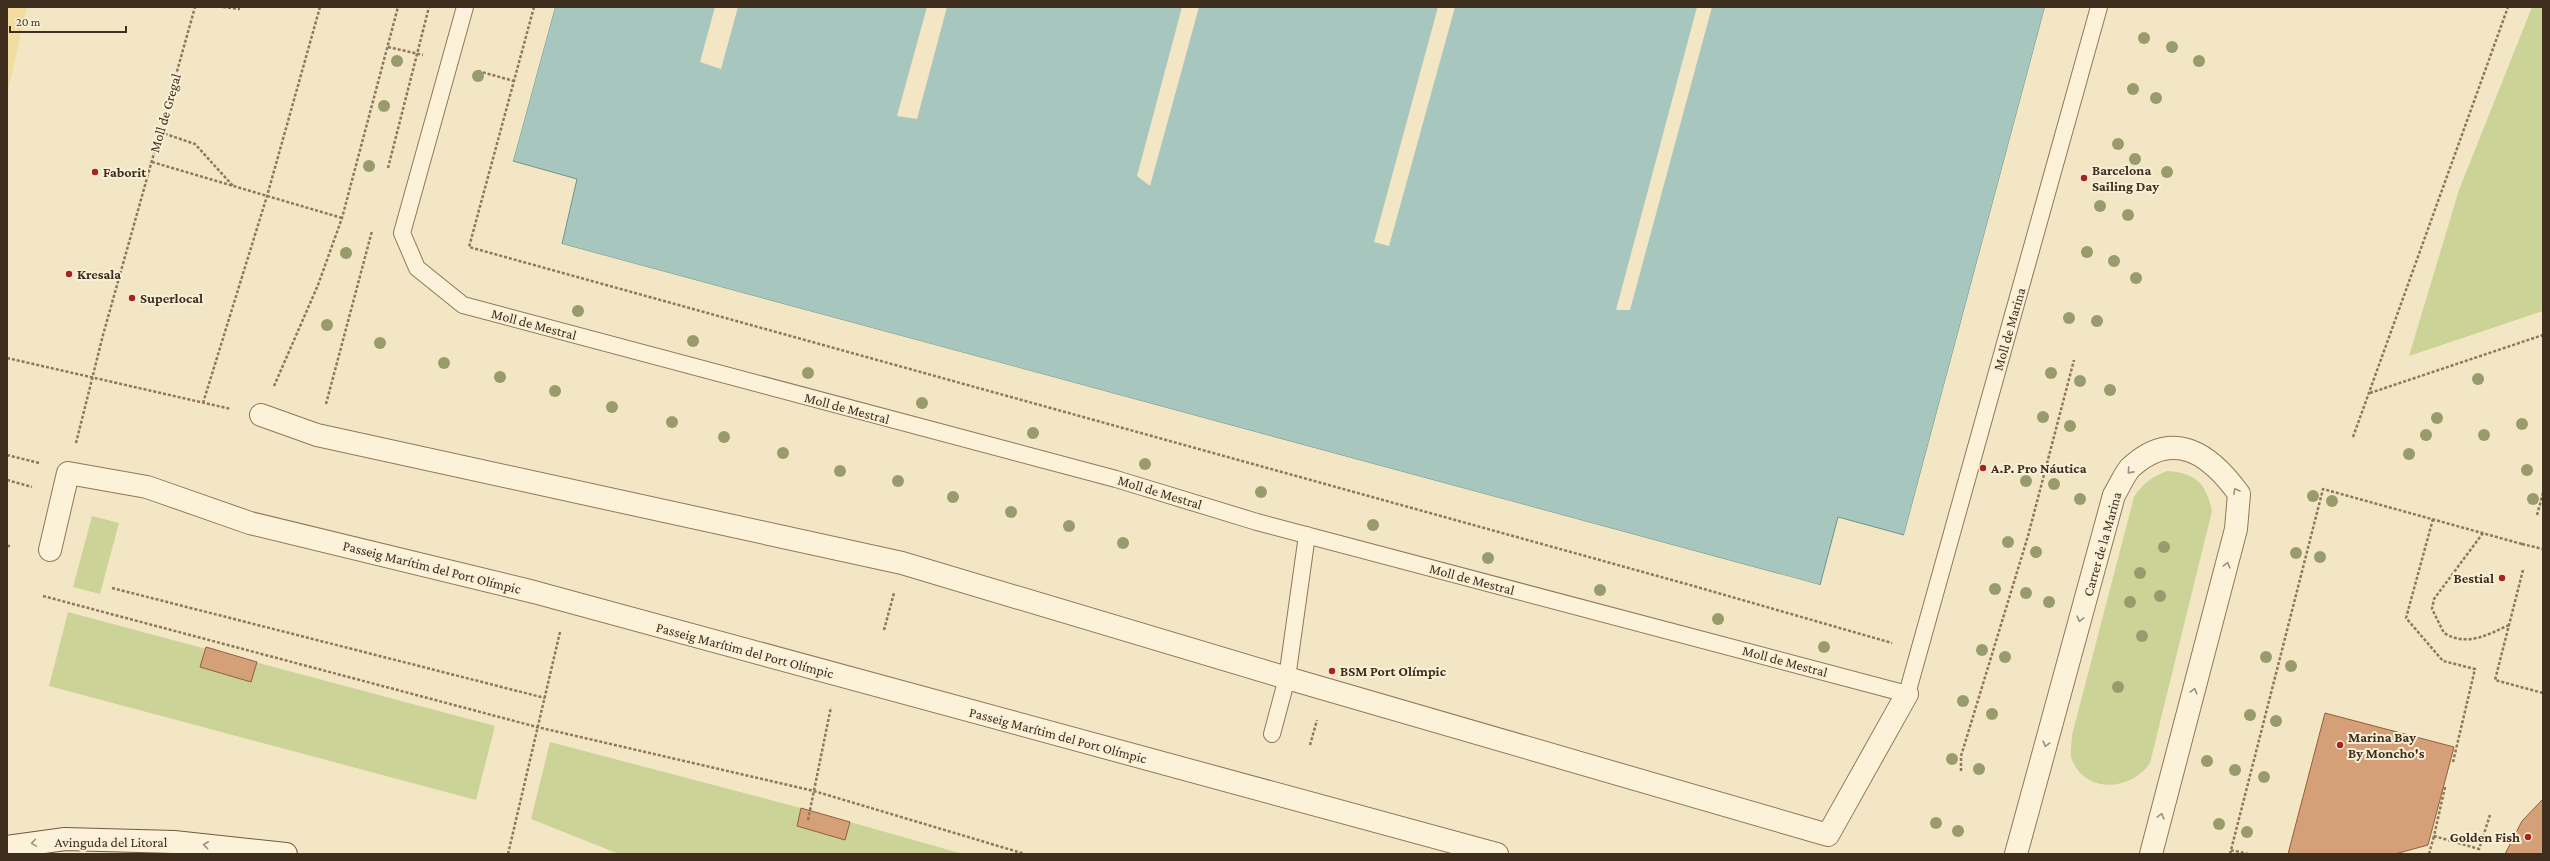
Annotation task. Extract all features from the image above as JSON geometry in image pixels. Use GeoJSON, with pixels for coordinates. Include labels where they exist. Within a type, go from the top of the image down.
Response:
{"type":"FeatureCollection","features":[{"type":"Feature","properties":{"kind":"street"},"geometry":{"type":"LineString","coordinates":[[264,417],[325,437],[902,563],[1287,678],[1828,835],[1907,694]]}},
{"type":"Feature","properties":{"kind":"street","name":"Carrer de la Marina"},"geometry":{"type":"LineString","coordinates":[[2016,854],[2114,495],[2130,469],[2152,454],[2171,447],[2193,452],[2211,461],[2224,474],[2239,494],[2236,529],[2151,854]]}},
{"type":"Feature","properties":{"kind":"street","name":"Passeig Marítim del Port Olímpic"},"geometry":{"type":"LineString","coordinates":[[50,550],[68,473],[147,487],[250,523],[567,602],[1497,854]]}},
{"type":"Feature","properties":{"kind":"street","name":"Avinguda del Litoral"},"geometry":{"type":"LineString","coordinates":[[7,848],[65,839],[158,841],[286,854]]}},
{"type":"Feature","properties":{"kind":"lane","name":"Moll de Mestral"},"geometry":{"type":"LineString","coordinates":[[465,7],[402,233],[418,268],[463,305],[1116,478],[1172,497],[1307,535],[1907,694]]}},
{"type":"Feature","properties":{"kind":"lane","name":"Moll de Marina"},"geometry":{"type":"LineString","coordinates":[[1919,651],[2099,7]]}},
{"type":"Feature","properties":{"kind":"lane"},"geometry":{"type":"LineString","coordinates":[[1272,734],[1287,678],[1307,535]]}},
{"type":"Feature","properties":{"kind":"lane"},"geometry":{"type":"LineString","coordinates":[[1907,694],[1919,651]]}},
{"type":"Feature","properties":{"kind":"path","name":"Moll de Gregal"},"geometry":{"type":"LineString","coordinates":[[80,428],[91,379],[195,7]]}},
{"type":"Feature","properties":{"kind":"path"},"geometry":{"type":"LineString","coordinates":[[223,7],[240,9]]}},
{"type":"Feature","properties":{"kind":"path"},"geometry":{"type":"LineString","coordinates":[[203,402],[266,196],[320,7]]}},
{"type":"Feature","properties":{"kind":"path"},"geometry":{"type":"LineString","coordinates":[[7,358],[264,417],[318,286],[342,218],[398,7]]}},
{"type":"Feature","properties":{"kind":"path"},"geometry":{"type":"LineString","coordinates":[[534,7],[469,247],[1668,579],[1919,651]]}},
{"type":"Feature","properties":{"kind":"path"},"geometry":{"type":"LineString","coordinates":[[2353,438],[2508,7]]}},
{"type":"Feature","properties":{"kind":"path"},"geometry":{"type":"LineString","coordinates":[[388,47],[429,57]]}},
{"type":"Feature","properties":{"kind":"path"},"geometry":{"type":"LineString","coordinates":[[472,70],[514,81]]}},
{"type":"Feature","properties":{"kind":"path"},"geometry":{"type":"LineString","coordinates":[[160,132],[195,144],[234,187]]}},
{"type":"Feature","properties":{"kind":"path"},"geometry":{"type":"LineString","coordinates":[[152,162],[342,218]]}},
{"type":"Feature","properties":{"kind":"path"},"geometry":{"type":"LineString","coordinates":[[2370,393],[2543,335]]}},
{"type":"Feature","properties":{"kind":"path"},"geometry":{"type":"LineString","coordinates":[[1961,771],[1961,756],[2028,536],[2074,360]]}},
{"type":"Feature","properties":{"kind":"path"},"geometry":{"type":"LineString","coordinates":[[7,455],[35,462]]}},
{"type":"Feature","properties":{"kind":"path"},"geometry":{"type":"LineString","coordinates":[[7,480],[27,485]]}},
{"type":"Feature","properties":{"kind":"path"},"geometry":{"type":"LineString","coordinates":[[2230,854],[2323,489],[2543,549]]}},
{"type":"Feature","properties":{"kind":"path"},"geometry":{"type":"LineString","coordinates":[[2538,515],[2543,493]]}},
{"type":"Feature","properties":{"kind":"path"},"geometry":{"type":"LineString","coordinates":[[2433,519],[2406,618],[2443,661],[2475,669],[2453,762]]}},
{"type":"Feature","properties":{"kind":"path"},"geometry":{"type":"LineString","coordinates":[[2483,533],[2434,599],[2432,609],[2444,633],[2463,640],[2475,640],[2510,625]]}},
{"type":"Feature","properties":{"kind":"path"},"geometry":{"type":"LineString","coordinates":[[884,630],[902,563]]}},
{"type":"Feature","properties":{"kind":"path"},"geometry":{"type":"LineString","coordinates":[[2523,570],[2495,680],[2543,693]]}},
{"type":"Feature","properties":{"kind":"path"},"geometry":{"type":"LineString","coordinates":[[112,588],[545,698]]}},
{"type":"Feature","properties":{"kind":"path"},"geometry":{"type":"LineString","coordinates":[[43,596],[537,727],[814,791],[1025,854]]}},
{"type":"Feature","properties":{"kind":"path"},"geometry":{"type":"LineString","coordinates":[[508,854],[567,602]]}},
{"type":"Feature","properties":{"kind":"path"},"geometry":{"type":"LineString","coordinates":[[808,820],[838,675]]}},
{"type":"Feature","properties":{"kind":"path"},"geometry":{"type":"LineString","coordinates":[[2429,854],[2445,787]]}},
{"type":"Feature","properties":{"kind":"path"},"geometry":{"type":"LineString","coordinates":[[2434,836],[2479,849],[2490,815]]}},
{"type":"Feature","properties":{"kind":"path"},"geometry":{"type":"LineString","coordinates":[[2231,850],[2248,854]]}},
{"type":"Feature","properties":{"kind":"green space"},"geometry":{"type":"Polygon","coordinates":[[[2532,7],[2543,7],[2543,311],[2409,356],[2459,190],[2532,7]]]}},
{"type":"Feature","properties":{"kind":"green space"},"geometry":{"type":"Polygon","coordinates":[[[2167,471],[2185,474],[2198,481],[2207,493],[2212,511],[2150,763],[2142,773],[2131,780],[2120,784],[2108,785],[2096,783],[2086,778],[2077,769],[2071,757],[2072,735],[2134,497],[2148,481],[2167,471]]]}},
{"type":"Feature","properties":{"kind":"green space"},"geometry":{"type":"Polygon","coordinates":[[[92,516],[119,523],[100,594],[73,587],[92,516]]]}},
{"type":"Feature","properties":{"kind":"green space"},"geometry":{"type":"Polygon","coordinates":[[[68,612],[495,726],[476,800],[49,686],[68,612]]]}},
{"type":"Feature","properties":{"kind":"green space"},"geometry":{"type":"Polygon","coordinates":[[[550,742],[801,808],[797,826],[845,839],[850,822],[963,854],[619,854],[531,819],[550,742]]]}},
{"type":"Feature","properties":{"kind":"sand"},"geometry":{"type":"Polygon","coordinates":[[[7,7],[27,7],[7,95],[7,7]]]}},
{"type":"Feature","properties":{"kind":"water"},"geometry":{"type":"Polygon","coordinates":[[[555,7],[2045,7],[1904,535],[1838,517],[1820,585],[562,244],[577,179],[513,161],[555,7]]]}},
{"type":"Feature","properties":{"kind":"pier"},"geometry":{"type":"Polygon","coordinates":[[[553,7],[555,7],[513,161],[511,160],[553,7]]]}},
{"type":"Feature","properties":{"kind":"pier"},"geometry":{"type":"Polygon","coordinates":[[[715,7],[738,7],[721,69],[700,62],[715,7]]]}},
{"type":"Feature","properties":{"kind":"pier"},"geometry":{"type":"Polygon","coordinates":[[[927,7],[947,7],[917,119],[897,116],[927,7]]]}},
{"type":"Feature","properties":{"kind":"pier"},"geometry":{"type":"Polygon","coordinates":[[[1182,7],[1199,7],[1150,186],[1137,176],[1182,7]]]}},
{"type":"Feature","properties":{"kind":"pier"},"geometry":{"type":"Polygon","coordinates":[[[1438,7],[1455,7],[1389,246],[1374,242],[1438,7]]]}},
{"type":"Feature","properties":{"kind":"pier"},"geometry":{"type":"Polygon","coordinates":[[[1697,7],[1712,7],[1630,310],[1616,310],[1697,7]]]}},
{"type":"Feature","properties":{"kind":"pier"},"geometry":{"type":"Polygon","coordinates":[[[2045,7],[2047,7],[1906,535],[1904,535],[2045,7]]]}},
{"type":"Feature","properties":{"kind":"pier"},"geometry":{"type":"Polygon","coordinates":[[[562,244],[1820,585],[1819,587],[561,246],[562,244]]]}},
{"type":"Feature","properties":{"kind":"building"},"geometry":{"type":"Polygon","coordinates":[[[206,647],[257,662],[251,682],[200,667],[206,647]]]}},
{"type":"Feature","properties":{"kind":"building"},"geometry":{"type":"Polygon","coordinates":[[[2325,713],[2454,747],[2428,845],[2395,854],[2288,854],[2325,713]]]}},
{"type":"Feature","properties":{"kind":"building","name":"Golden Fish"},"geometry":{"type":"Polygon","coordinates":[[[2543,799],[2543,854],[2505,854],[2522,821],[2543,799]]]}},
{"type":"Feature","properties":{"kind":"building"},"geometry":{"type":"Polygon","coordinates":[[[801,808],[850,822],[845,840],[797,826],[801,808]]]}},
{"type":"Feature","properties":{"kind":"place","name":"Faborit"},"geometry":{"type":"Point","coordinates":[95,172]}},
{"type":"Feature","properties":{"kind":"place","name":"Barcelona Sailing Day"},"geometry":{"type":"Point","coordinates":[2084,178]}},
{"type":"Feature","properties":{"kind":"place","name":"Kresala"},"geometry":{"type":"Point","coordinates":[69,274]}},
{"type":"Feature","properties":{"kind":"place","name":"Superlocal"},"geometry":{"type":"Point","coordinates":[132,298]}},
{"type":"Feature","properties":{"kind":"place","name":"A.P. Pro Náutica"},"geometry":{"type":"Point","coordinates":[1983,468]}},
{"type":"Feature","properties":{"kind":"place","name":"Bestial"},"geometry":{"type":"Point","coordinates":[2502,578]}},
{"type":"Feature","properties":{"kind":"place","name":"BSM Port Olímpic"},"geometry":{"type":"Point","coordinates":[1332,671]}},
{"type":"Feature","properties":{"kind":"place","name":"Marina Bay By Moncho's"},"geometry":{"type":"Point","coordinates":[2340,745]}},
{"type":"Feature","properties":{"kind":"place","name":"Golden Fish"},"geometry":{"type":"Point","coordinates":[2528,837]}}]}
